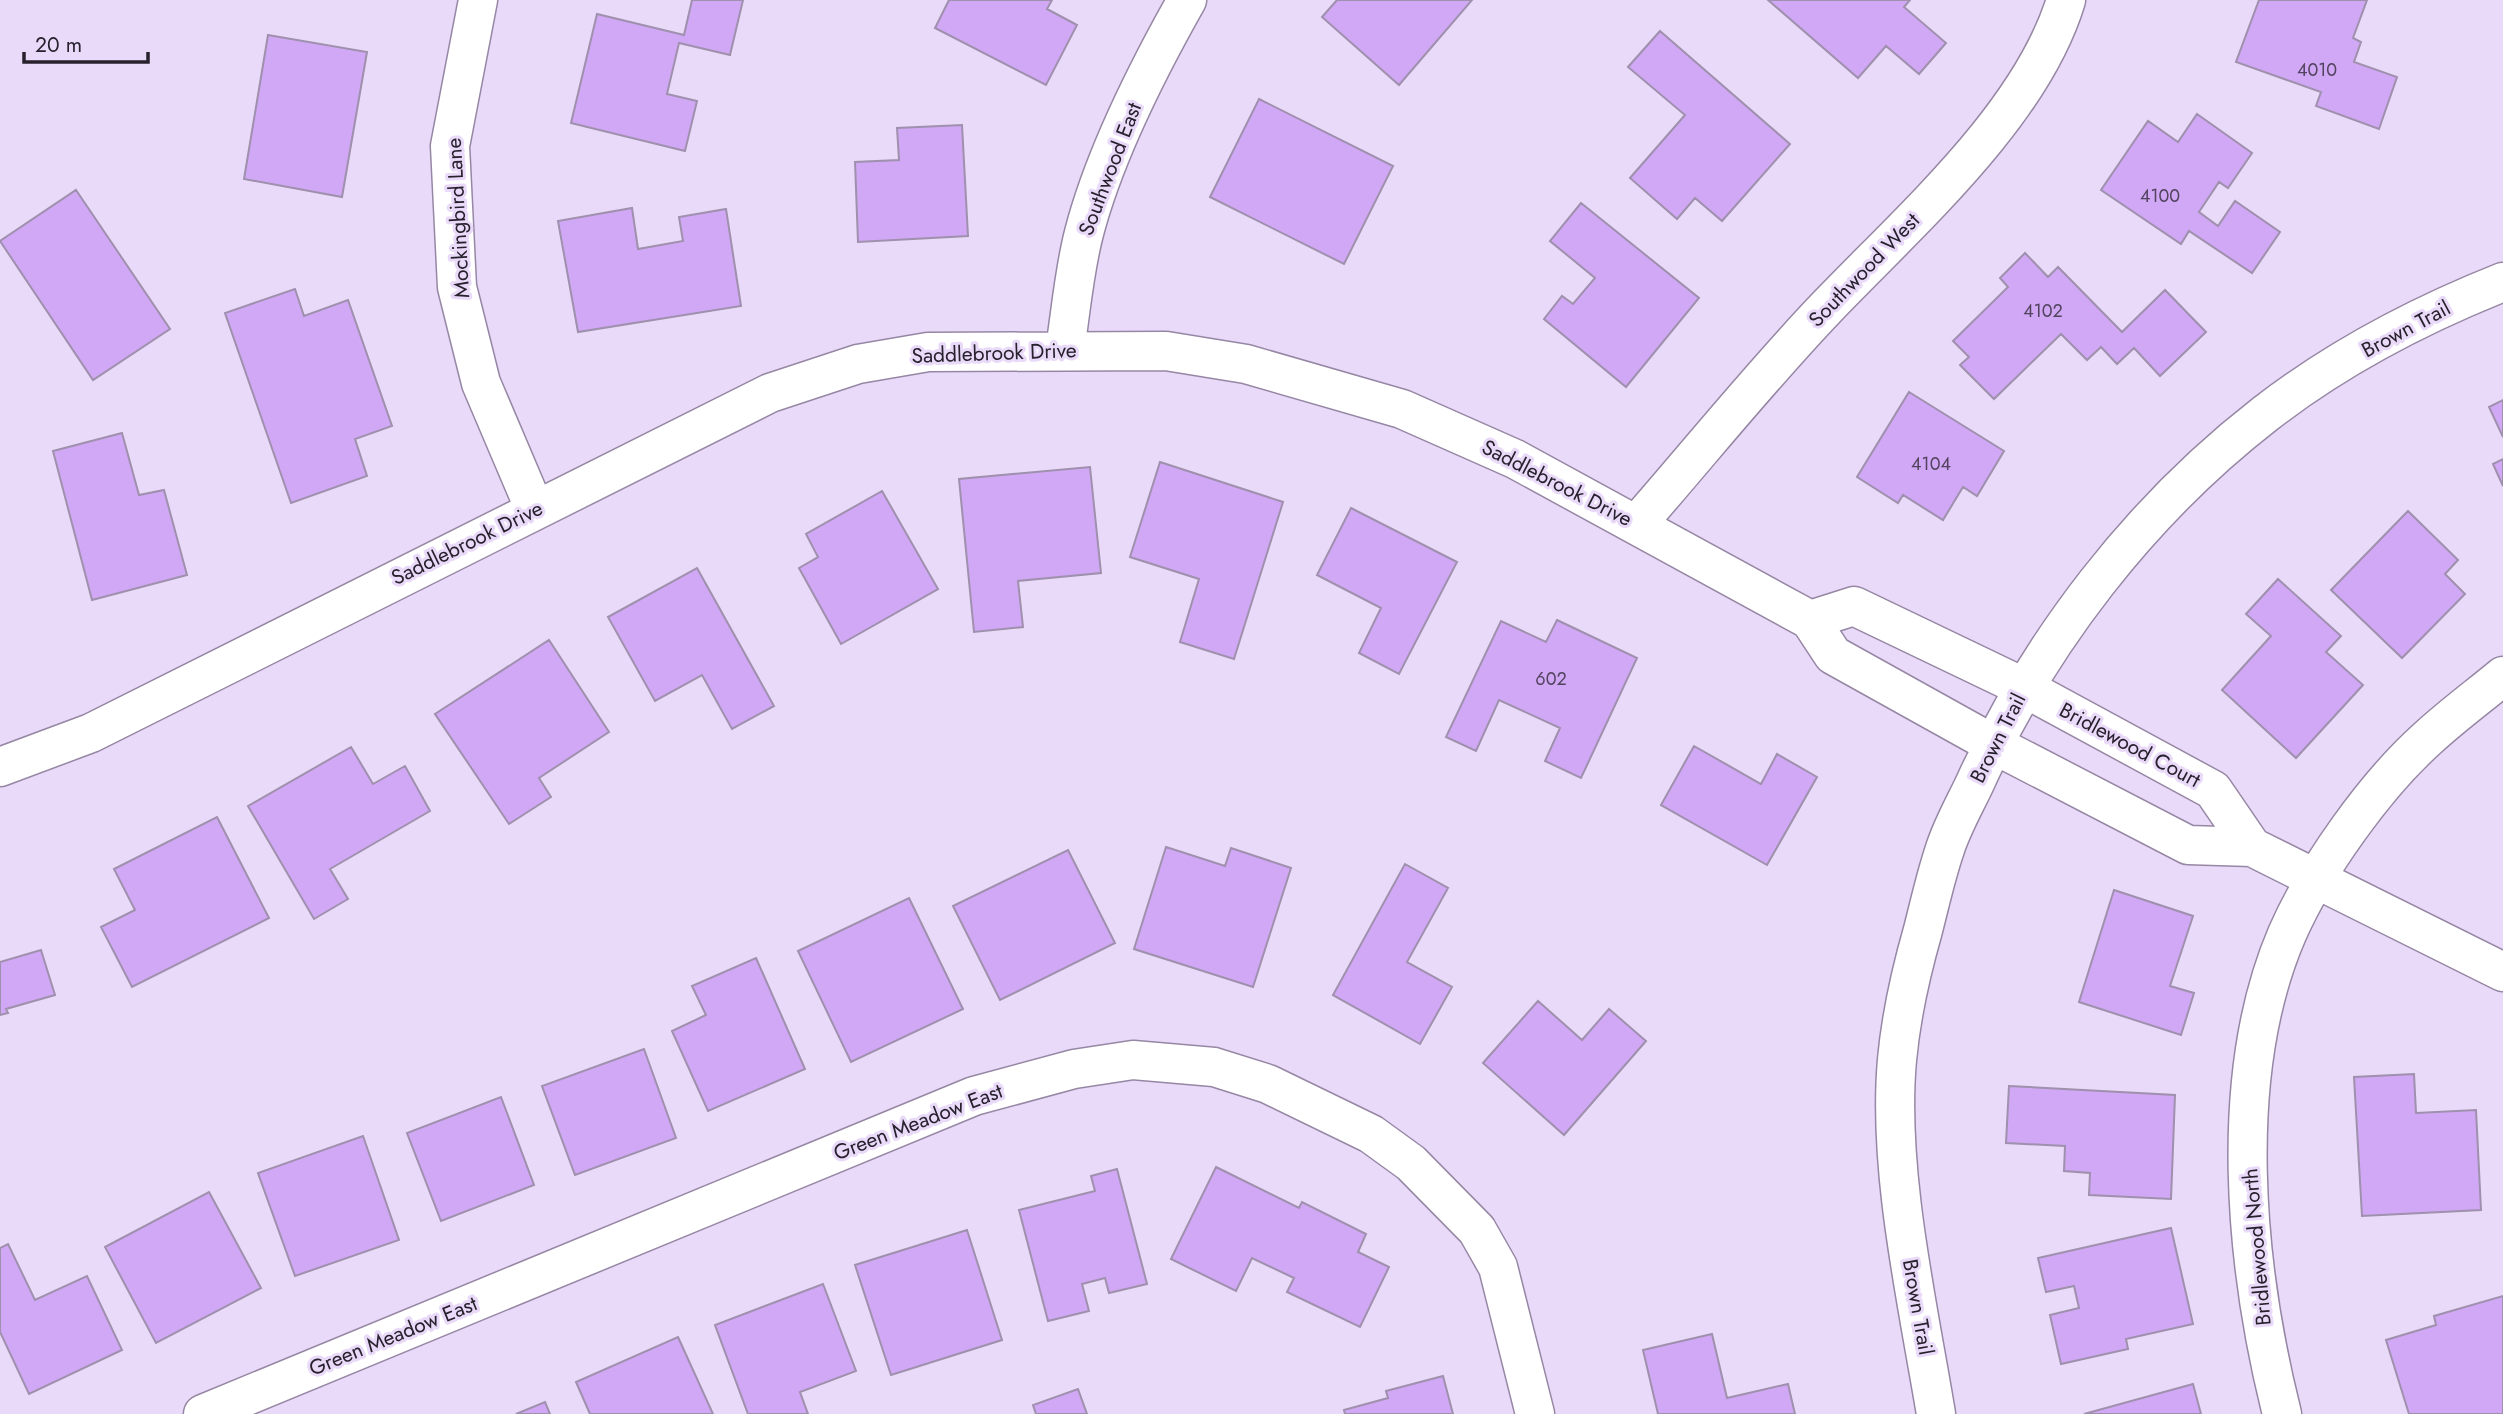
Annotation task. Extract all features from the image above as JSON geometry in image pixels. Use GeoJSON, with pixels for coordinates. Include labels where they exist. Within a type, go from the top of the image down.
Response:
{"type":"FeatureCollection","features":[{"type":"Feature","properties":{"kind":"street","name":"Mockingbird Lane"},"geometry":{"type":"LineString","coordinates":[[478,0],[450,146],[457,287],[481,383],[535,510]]}},
{"type":"Feature","properties":{"kind":"street","name":"Southwood East"},"geometry":{"type":"LineString","coordinates":[[1065,349],[1083,234],[1100,186],[1155,56],[1187,0]]}},
{"type":"Feature","properties":{"kind":"street","name":"Southwood West"},"geometry":{"type":"LineString","coordinates":[[1637,524],[1824,309],[1950,182],[2028,80],[2059,23],[2066,0]]}},
{"type":"Feature","properties":{"kind":"street","name":"Brown Trail"},"geometry":{"type":"LineString","coordinates":[[1936,1414],[1909,1257],[1897,1145],[1896,1061],[1910,976],[1945,847],[1993,744],[2023,687],[2084,600],[2131,542],[2191,480],[2265,414],[2315,380],[2397,331],[2503,282]]}},
{"type":"Feature","properties":{"kind":"street","name":"Saddlebrook Drive"},"geometry":{"type":"LineString","coordinates":[[0,766],[91,733],[770,393],[858,364],[928,352],[1065,349],[1166,351],[1246,364],[1402,409],[1515,459],[1810,620],[1833,655],[1993,744]]}},
{"type":"Feature","properties":{"kind":"street"},"geometry":{"type":"LineString","coordinates":[[1810,620],[1854,606],[2023,687]]}},
{"type":"Feature","properties":{"kind":"street","name":"Bridlewood North"},"geometry":{"type":"LineString","coordinates":[[2282,1414],[2257,1284],[2249,1204],[2249,1101],[2265,999],[2287,933],[2316,880],[2364,808],[2427,738],[2503,676]]}},
{"type":"Feature","properties":{"kind":"street","name":"Bridlewood Court"},"geometry":{"type":"LineString","coordinates":[[2023,687],[2213,790],[2252,847]]}},
{"type":"Feature","properties":{"kind":"street","name":"Bridlewood Court"},"geometry":{"type":"LineString","coordinates":[[1993,744],[2188,845],[2252,847],[2503,972]]}},
{"type":"Feature","properties":{"kind":"street","name":"Green Meadow East"},"geometry":{"type":"LineString","coordinates":[[203,1414],[974,1096],[1074,1069],[1133,1060],[1214,1067],[1268,1084],[1371,1134],[1411,1163],[1478,1230],[1498,1267],[1535,1414]]}},
{"type":"Feature","properties":{"kind":"building"},"geometry":{"type":"Polygon","coordinates":[[[692,0],[743,0],[730,55],[679,43],[667,94],[697,101],[685,151],[571,123],[597,14],[684,35],[692,0]]]}},
{"type":"Feature","properties":{"kind":"building"},"geometry":{"type":"Polygon","coordinates":[[[949,0],[1052,0],[1047,9],[1077,25],[1046,85],[935,28],[949,0]]]}},
{"type":"Feature","properties":{"kind":"building"},"geometry":{"type":"Polygon","coordinates":[[[1337,0],[1472,0],[1399,85],[1322,17],[1337,0]]]}},
{"type":"Feature","properties":{"kind":"building"},"geometry":{"type":"Polygon","coordinates":[[[1768,0],[1910,0],[1904,7],[1946,43],[1919,74],[1886,46],[1858,78],[1768,0]]]}},
{"type":"Feature","properties":{"kind":"building"},"geometry":{"type":"Polygon","coordinates":[[[2259,0],[2367,0],[2353,38],[2361,42],[2354,62],[2397,77],[2379,129],[2316,106],[2321,92],[2236,62],[2259,0]]]}},
{"type":"Feature","properties":{"kind":"building"},"geometry":{"type":"Polygon","coordinates":[[[1660,31],[1790,144],[1722,221],[1695,198],[1677,219],[1630,178],[1685,115],[1628,67],[1660,31]]]}},
{"type":"Feature","properties":{"kind":"building"},"geometry":{"type":"Polygon","coordinates":[[[268,35],[367,52],[342,197],[244,179],[268,35]]]}},
{"type":"Feature","properties":{"kind":"building"},"geometry":{"type":"Polygon","coordinates":[[[1259,99],[1393,166],[1344,264],[1210,197],[1259,99]]]}},
{"type":"Feature","properties":{"kind":"building"},"geometry":{"type":"Polygon","coordinates":[[[2197,114],[2252,153],[2228,188],[2219,182],[2199,212],[2218,226],[2235,201],[2280,232],[2252,273],[2189,231],[2181,244],[2101,190],[2148,121],[2178,142],[2197,114]]]}},
{"type":"Feature","properties":{"kind":"building"},"geometry":{"type":"Polygon","coordinates":[[[962,125],[968,236],[858,242],[855,162],[899,160],[897,128],[962,125]]]}},
{"type":"Feature","properties":{"kind":"building"},"geometry":{"type":"Polygon","coordinates":[[[76,190],[170,329],[93,380],[0,241],[76,190]]]}},
{"type":"Feature","properties":{"kind":"building"},"geometry":{"type":"Polygon","coordinates":[[[1581,203],[1699,298],[1626,387],[1544,319],[1562,296],[1573,304],[1595,278],[1550,241],[1581,203]]]}},
{"type":"Feature","properties":{"kind":"building"},"geometry":{"type":"Polygon","coordinates":[[[632,208],[638,249],[683,241],[679,217],[726,209],[741,306],[578,332],[558,221],[632,208]]]}},
{"type":"Feature","properties":{"kind":"building"},"geometry":{"type":"Polygon","coordinates":[[[2025,253],[2048,277],[2058,267],[2122,332],[2165,290],[2206,332],[2160,376],[2134,348],[2117,364],[2101,347],[2087,360],[2061,334],[1994,399],[1960,365],[1969,357],[1953,341],[2008,287],[2000,278],[2025,253]]]}},
{"type":"Feature","properties":{"kind":"building"},"geometry":{"type":"Polygon","coordinates":[[[295,289],[304,316],[348,300],[392,426],[355,439],[367,476],[291,503],[225,313],[295,289]]]}},
{"type":"Feature","properties":{"kind":"building"},"geometry":{"type":"Polygon","coordinates":[[[1909,392],[2004,451],[1977,496],[1963,487],[1943,520],[1903,495],[1898,503],[1857,477],[1909,392]]]}},
{"type":"Feature","properties":{"kind":"building"},"geometry":{"type":"Polygon","coordinates":[[[2503,400],[2503,437],[2489,407],[2503,400]]]}},
{"type":"Feature","properties":{"kind":"building"},"geometry":{"type":"Polygon","coordinates":[[[122,433],[139,495],[164,490],[187,575],[92,600],[53,451],[122,433]]]}},
{"type":"Feature","properties":{"kind":"building"},"geometry":{"type":"Polygon","coordinates":[[[2503,459],[2503,486],[2493,464],[2503,459]]]}},
{"type":"Feature","properties":{"kind":"building"},"geometry":{"type":"Polygon","coordinates":[[[1160,462],[1283,502],[1234,659],[1180,642],[1199,579],[1130,557],[1160,462]]]}},
{"type":"Feature","properties":{"kind":"building"},"geometry":{"type":"Polygon","coordinates":[[[1090,467],[1101,573],[1018,581],[1023,627],[974,632],[959,479],[1090,467]]]}},
{"type":"Feature","properties":{"kind":"building"},"geometry":{"type":"Polygon","coordinates":[[[882,491],[938,589],[841,644],[799,568],[818,557],[806,534],[882,491]]]}},
{"type":"Feature","properties":{"kind":"building"},"geometry":{"type":"Polygon","coordinates":[[[1351,508],[1457,562],[1399,674],[1359,653],[1381,608],[1317,575],[1351,508]]]}},
{"type":"Feature","properties":{"kind":"building"},"geometry":{"type":"Polygon","coordinates":[[[2408,511],[2458,560],[2445,574],[2465,594],[2402,658],[2331,590],[2408,511]]]}},
{"type":"Feature","properties":{"kind":"building"},"geometry":{"type":"Polygon","coordinates":[[[697,568],[774,706],[732,729],[702,675],[655,701],[608,617],[697,568]]]}},
{"type":"Feature","properties":{"kind":"building"},"geometry":{"type":"Polygon","coordinates":[[[2278,579],[2341,636],[2326,652],[2363,685],[2296,758],[2222,690],[2271,636],[2246,614],[2278,579]]]}},
{"type":"Feature","properties":{"kind":"building"},"geometry":{"type":"Polygon","coordinates":[[[1557,620],[1637,658],[1581,778],[1545,761],[1560,728],[1499,700],[1476,751],[1446,737],[1501,621],[1546,642],[1557,620]]]}},
{"type":"Feature","properties":{"kind":"building"},"geometry":{"type":"Polygon","coordinates":[[[549,640],[609,732],[539,778],[551,797],[509,824],[435,714],[549,640]]]}},
{"type":"Feature","properties":{"kind":"building"},"geometry":{"type":"Polygon","coordinates":[[[1694,746],[1761,784],[1777,754],[1817,777],[1767,865],[1661,805],[1694,746]]]}},
{"type":"Feature","properties":{"kind":"building"},"geometry":{"type":"Polygon","coordinates":[[[351,747],[373,784],[405,766],[430,811],[330,869],[348,899],[314,919],[248,806],[351,747]]]}},
{"type":"Feature","properties":{"kind":"building"},"geometry":{"type":"Polygon","coordinates":[[[217,817],[269,918],[132,987],[101,927],[135,910],[114,869],[217,817]]]}},
{"type":"Feature","properties":{"kind":"building"},"geometry":{"type":"Polygon","coordinates":[[[1166,847],[1225,866],[1231,848],[1291,868],[1253,987],[1134,949],[1166,847]]]}},
{"type":"Feature","properties":{"kind":"building"},"geometry":{"type":"Polygon","coordinates":[[[1068,850],[1115,943],[1000,1000],[953,906],[1068,850]]]}},
{"type":"Feature","properties":{"kind":"building"},"geometry":{"type":"Polygon","coordinates":[[[1405,864],[1448,888],[1407,962],[1452,987],[1420,1044],[1333,995],[1405,864]]]}},
{"type":"Feature","properties":{"kind":"building"},"geometry":{"type":"Polygon","coordinates":[[[2114,890],[2193,916],[2170,986],[2194,993],[2181,1035],[2079,1002],[2114,890]]]}},
{"type":"Feature","properties":{"kind":"building"},"geometry":{"type":"Polygon","coordinates":[[[909,898],[963,1009],[851,1062],[798,951],[909,898]]]}},
{"type":"Feature","properties":{"kind":"building"},"geometry":{"type":"Polygon","coordinates":[[[41,950],[55,995],[6,1009],[8,1013],[0,1015],[0,962],[41,950]]]}},
{"type":"Feature","properties":{"kind":"building"},"geometry":{"type":"Polygon","coordinates":[[[756,958],[805,1069],[708,1111],[672,1031],[706,1015],[692,986],[756,958]]]}},
{"type":"Feature","properties":{"kind":"building"},"geometry":{"type":"Polygon","coordinates":[[[1538,1001],[1582,1040],[1609,1009],[1646,1041],[1564,1135],[1483,1063],[1538,1001]]]}},
{"type":"Feature","properties":{"kind":"building"},"geometry":{"type":"Polygon","coordinates":[[[644,1049],[676,1138],[575,1175],[542,1086],[644,1049]]]}},
{"type":"Feature","properties":{"kind":"building"},"geometry":{"type":"Polygon","coordinates":[[[2414,1074],[2416,1113],[2476,1110],[2481,1210],[2362,1216],[2354,1077],[2414,1074]]]}},
{"type":"Feature","properties":{"kind":"building"},"geometry":{"type":"Polygon","coordinates":[[[2009,1086],[2175,1095],[2171,1199],[2089,1195],[2090,1173],[2064,1171],[2065,1146],[2006,1143],[2009,1086]]]}},
{"type":"Feature","properties":{"kind":"building"},"geometry":{"type":"Polygon","coordinates":[[[501,1097],[534,1185],[441,1221],[407,1133],[501,1097]]]}},
{"type":"Feature","properties":{"kind":"building"},"geometry":{"type":"Polygon","coordinates":[[[363,1136],[399,1240],[295,1276],[258,1173],[363,1136]]]}},
{"type":"Feature","properties":{"kind":"building"},"geometry":{"type":"Polygon","coordinates":[[[1216,1167],[1299,1208],[1302,1202],[1366,1234],[1358,1252],[1389,1267],[1360,1327],[1287,1292],[1294,1278],[1252,1258],[1236,1291],[1171,1259],[1216,1167]]]}},
{"type":"Feature","properties":{"kind":"building"},"geometry":{"type":"Polygon","coordinates":[[[1117,1169],[1147,1284],[1109,1293],[1105,1278],[1082,1284],[1089,1311],[1048,1321],[1019,1210],[1095,1191],[1091,1176],[1117,1169]]]}},
{"type":"Feature","properties":{"kind":"building"},"geometry":{"type":"Polygon","coordinates":[[[209,1192],[261,1288],[156,1343],[105,1247],[209,1192]]]}},
{"type":"Feature","properties":{"kind":"building"},"geometry":{"type":"Polygon","coordinates":[[[2171,1228],[2193,1324],[2126,1339],[2128,1349],[2061,1364],[2050,1315],[2079,1308],[2074,1286],[2046,1292],[2038,1258],[2171,1228]]]}},
{"type":"Feature","properties":{"kind":"building"},"geometry":{"type":"Polygon","coordinates":[[[967,1230],[1002,1340],[891,1375],[855,1265],[967,1230]]]}},
{"type":"Feature","properties":{"kind":"building"},"geometry":{"type":"Polygon","coordinates":[[[8,1244],[35,1300],[87,1276],[122,1350],[29,1394],[0,1332],[0,1248],[8,1244]]]}},
{"type":"Feature","properties":{"kind":"building"},"geometry":{"type":"Polygon","coordinates":[[[823,1284],[856,1371],[800,1392],[808,1414],[748,1414],[715,1325],[823,1284]]]}},
{"type":"Feature","properties":{"kind":"building"},"geometry":{"type":"Polygon","coordinates":[[[2503,1296],[2503,1414],[2409,1414],[2386,1340],[2436,1325],[2434,1316],[2503,1296]]]}},
{"type":"Feature","properties":{"kind":"building"},"geometry":{"type":"Polygon","coordinates":[[[1712,1334],[1727,1398],[1788,1384],[1795,1414],[1658,1414],[1643,1350],[1712,1334]]]}},
{"type":"Feature","properties":{"kind":"building"},"geometry":{"type":"Polygon","coordinates":[[[678,1337],[713,1414],[590,1414],[576,1382],[678,1337]]]}},
{"type":"Feature","properties":{"kind":"building"},"geometry":{"type":"Polygon","coordinates":[[[1443,1376],[1453,1414],[1345,1414],[1344,1410],[1388,1398],[1386,1391],[1443,1376]]]}},
{"type":"Feature","properties":{"kind":"building"},"geometry":{"type":"Polygon","coordinates":[[[2193,1384],[2201,1414],[2084,1414],[2193,1384]]]}},
{"type":"Feature","properties":{"kind":"building"},"geometry":{"type":"Polygon","coordinates":[[[1078,1389],[1087,1414],[1036,1414],[1033,1405],[1078,1389]]]}},
{"type":"Feature","properties":{"kind":"building"},"geometry":{"type":"Polygon","coordinates":[[[545,1402],[550,1414],[516,1414],[545,1402]]]}}]}
